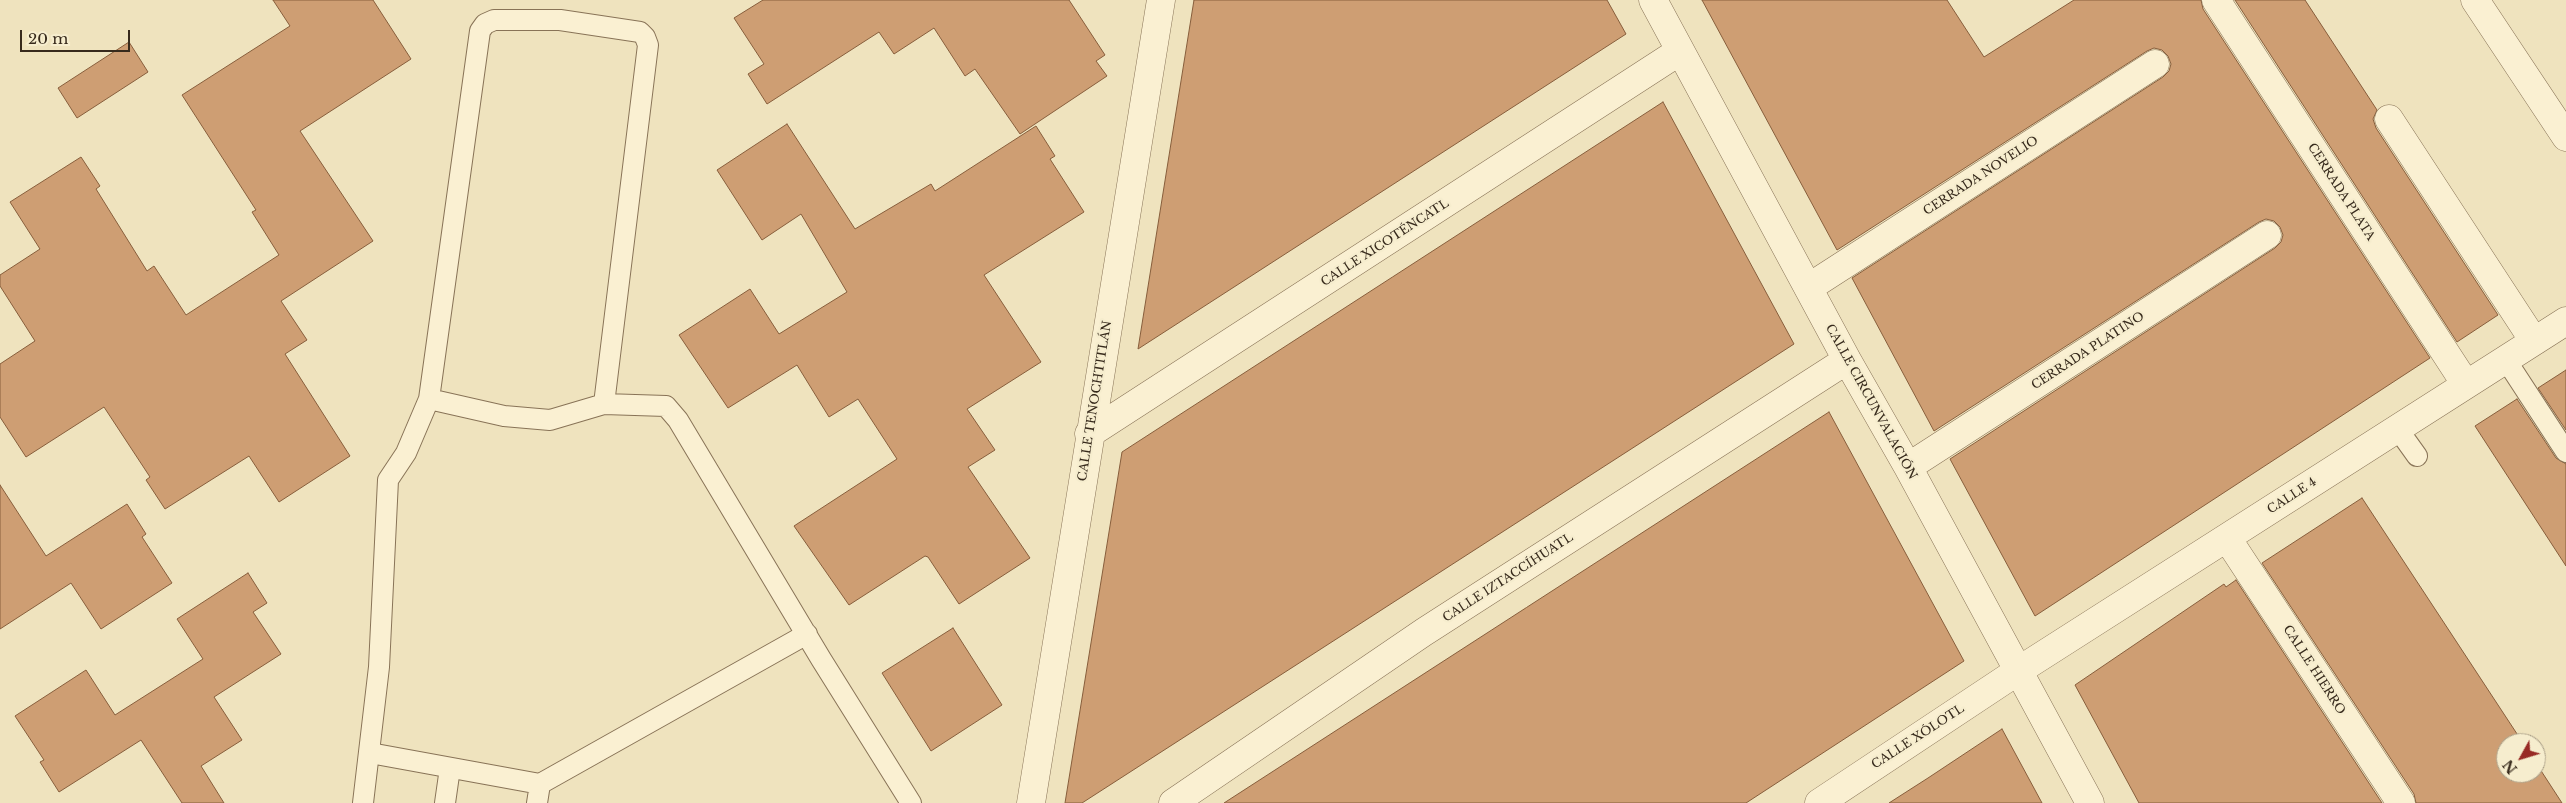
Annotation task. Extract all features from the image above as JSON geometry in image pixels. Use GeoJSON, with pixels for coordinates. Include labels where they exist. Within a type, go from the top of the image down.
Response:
{"type":"FeatureCollection","features":[{"type":"Feature","properties":{"kind":"street","name":"CALLE TENOCHTITLÁN"},"geometry":{"type":"LineString","coordinates":[[1031,803],[1089,434],[1161,0]]}},
{"type":"Feature","properties":{"kind":"street","name":"CALLE CIRCUNVALACIÓN"},"geometry":{"type":"LineString","coordinates":[[1653,0],[1847,360],[1908,467],[2090,803]]}},
{"type":"Feature","properties":{"kind":"street","name":"CERRADA PLATA"},"geometry":{"type":"LineString","coordinates":[[2216,0],[2465,384]]}},
{"type":"Feature","properties":{"kind":"street"},"geometry":{"type":"LineString","coordinates":[[2475,0],[2566,138]]}},
{"type":"Feature","properties":{"kind":"street","name":"CALLE XICOTÉNCATL"},"geometry":{"type":"LineString","coordinates":[[1089,434],[1680,51]]}},
{"type":"Feature","properties":{"kind":"street","name":"CERRADA NOVELIO"},"geometry":{"type":"LineString","coordinates":[[1808,288],[2155,64]]}},
{"type":"Feature","properties":{"kind":"street"},"geometry":{"type":"LineString","coordinates":[[2389,119],[2534,341]]}},
{"type":"Feature","properties":{"kind":"street","name":"CERRADA PLATINO"},"geometry":{"type":"LineString","coordinates":[[1908,467],[2267,235]]}},
{"type":"Feature","properties":{"kind":"street","name":"CALLE 4"},"geometry":{"type":"LineString","coordinates":[[2018,671],[2566,321]]}},
{"type":"Feature","properties":{"kind":"street","name":"CALLE IZTACCÍHUATL"},"geometry":{"type":"LineString","coordinates":[[1173,803],[1424,632],[1847,360]]}},
{"type":"Feature","properties":{"kind":"street","name":"CALLE HIERRO"},"geometry":{"type":"LineString","coordinates":[[2227,538],[2401,803]]}},
{"type":"Feature","properties":{"kind":"street","name":"CALLE XÓLOTL"},"geometry":{"type":"LineString","coordinates":[[1819,803],[2018,671]]}},
{"type":"Feature","properties":{"kind":"lane"},"geometry":{"type":"LineString","coordinates":[[363,803],[370,753],[379,657],[388,480],[406,453],[430,399],[480,31],[485,24],[494,20],[560,20],[640,32],[648,45],[604,404]]}},
{"type":"Feature","properties":{"kind":"lane"},"geometry":{"type":"LineString","coordinates":[[2506,360],[2566,452]]}},
{"type":"Feature","properties":{"kind":"lane"},"geometry":{"type":"LineString","coordinates":[[430,399],[504,416],[550,420],[604,404],[657,404],[666,406],[673,413],[911,803]]}},
{"type":"Feature","properties":{"kind":"lane"},"geometry":{"type":"LineString","coordinates":[[2397,428],[2417,456]]}},
{"type":"Feature","properties":{"kind":"lane"},"geometry":{"type":"LineString","coordinates":[[370,753],[450,768],[538,793],[807,634]]}},
{"type":"Feature","properties":{"kind":"lane"},"geometry":{"type":"LineString","coordinates":[[445,803],[450,768]]}},
{"type":"Feature","properties":{"kind":"building"},"geometry":{"type":"Polygon","coordinates":[[[273,0],[373,0],[411,59],[300,131],[373,241],[281,301],[307,340],[285,354],[350,456],[279,502],[249,456],[165,509],[146,480],[150,477],[104,407],[26,457],[0,417],[0,364],[35,341],[0,286],[0,275],[40,249],[10,202],[81,157],[100,186],[96,189],[147,271],[154,266],[186,315],[279,255],[252,212],[256,210],[182,95],[290,26],[273,0]]]}},
{"type":"Feature","properties":{"kind":"building"},"geometry":{"type":"Polygon","coordinates":[[[763,0],[1069,0],[1105,55],[1096,61],[1107,76],[1020,134],[975,69],[965,76],[934,28],[894,54],[879,32],[767,104],[748,74],[764,64],[734,18],[763,0]]]}},
{"type":"Feature","properties":{"kind":"building"},"geometry":{"type":"Polygon","coordinates":[[[1194,0],[1607,0],[1626,34],[1138,349],[1194,0]]]}},
{"type":"Feature","properties":{"kind":"building"},"geometry":{"type":"Polygon","coordinates":[[[1702,0],[1947,0],[1984,57],[2074,0],[2201,0],[2203,9],[2430,358],[2035,616],[1950,459],[2275,248],[2281,242],[2283,235],[2280,227],[2274,221],[2266,219],[2259,222],[1934,431],[1852,278],[2163,77],[2169,71],[2171,64],[2168,56],[2162,50],[2154,48],[2147,51],[1837,250],[1702,0]]]}},
{"type":"Feature","properties":{"kind":"building"},"geometry":{"type":"Polygon","coordinates":[[[2235,0],[2305,0],[2377,110],[2373,119],[2376,128],[2498,315],[2457,342],[2235,0]]]}},
{"type":"Feature","properties":{"kind":"building"},"geometry":{"type":"Polygon","coordinates":[[[129,42],[148,72],[77,118],[58,88],[129,42]]]}},
{"type":"Feature","properties":{"kind":"building"},"geometry":{"type":"Polygon","coordinates":[[[1663,102],[1794,344],[1082,803],[1065,803],[1122,452],[1663,102]]]}},
{"type":"Feature","properties":{"kind":"building"},"geometry":{"type":"Polygon","coordinates":[[[787,124],[855,229],[931,184],[935,191],[1036,126],[1055,156],[1050,159],[1084,212],[984,275],[1041,362],[967,409],[995,450],[968,467],[1030,558],[959,604],[928,557],[925,556],[849,605],[794,526],[897,459],[858,399],[829,417],[797,365],[728,408],[679,335],[750,289],[779,334],[847,292],[801,214],[762,240],[717,170],[787,124]]]}},
{"type":"Feature","properties":{"kind":"building"},"geometry":{"type":"Polygon","coordinates":[[[2566,370],[2566,430],[2538,388],[2566,370]]]}},
{"type":"Feature","properties":{"kind":"building"},"geometry":{"type":"Polygon","coordinates":[[[2517,399],[2556,458],[2566,464],[2566,566],[2475,426],[2517,399]]]}},
{"type":"Feature","properties":{"kind":"building"},"geometry":{"type":"Polygon","coordinates":[[[1829,412],[1964,661],[1746,803],[1224,803],[1829,412]]]}},
{"type":"Feature","properties":{"kind":"building"},"geometry":{"type":"Polygon","coordinates":[[[0,485],[46,556],[127,504],[146,534],[142,537],[172,583],[101,629],[71,583],[0,629],[0,485]]]}},
{"type":"Feature","properties":{"kind":"building"},"geometry":{"type":"Polygon","coordinates":[[[2362,498],[2516,733],[2496,733],[2496,783],[2546,783],[2546,778],[2562,803],[2416,803],[2414,794],[2262,563],[2362,498]]]}},
{"type":"Feature","properties":{"kind":"building"},"geometry":{"type":"Polygon","coordinates":[[[248,573],[267,603],[253,612],[281,654],[214,697],[242,740],[201,766],[224,803],[182,803],[141,740],[59,792],[40,762],[44,760],[15,716],[86,670],[115,715],[203,659],[177,619],[248,573]]]}},
{"type":"Feature","properties":{"kind":"building"},"geometry":{"type":"Polygon","coordinates":[[[2236,580],[2382,803],[2139,803],[2075,685],[2224,584],[2226,587],[2236,580]]]}},
{"type":"Feature","properties":{"kind":"building"},"geometry":{"type":"Polygon","coordinates":[[[953,628],[1002,705],[931,751],[882,673],[953,628]]]}},
{"type":"Feature","properties":{"kind":"building"},"geometry":{"type":"Polygon","coordinates":[[[2002,729],[2042,803],[1889,803],[1928,778],[2002,729]]]}}]}
